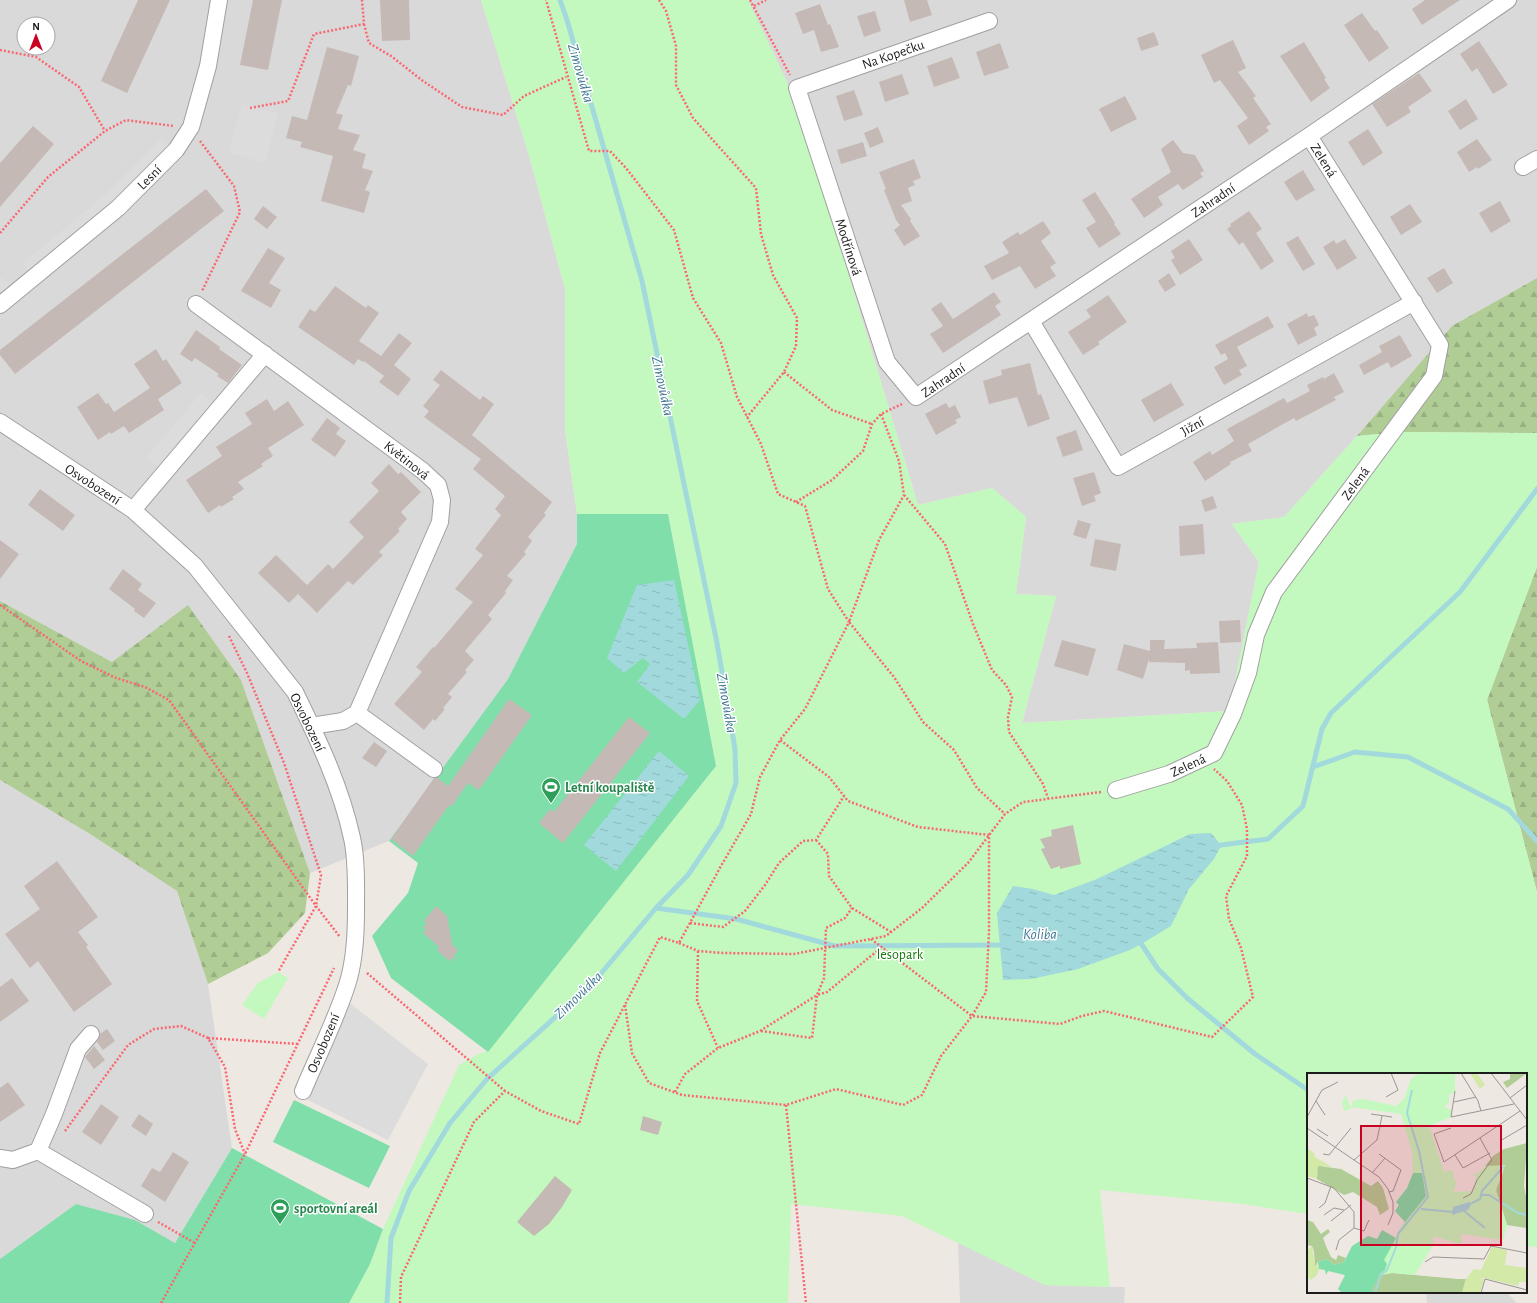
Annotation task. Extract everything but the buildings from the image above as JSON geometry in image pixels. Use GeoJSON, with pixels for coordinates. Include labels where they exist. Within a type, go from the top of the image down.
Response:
{"type":"FeatureCollection","features":[{"type":"Feature","properties":{"kind":"street","name":"Lesní"},"geometry":{"type":"LineString","coordinates":[[0,305],[118,208],[176,150],[191,127],[193,121],[208,66],[219,0]]}},
{"type":"Feature","properties":{"kind":"street","name":"Zahradní"},"geometry":{"type":"LineString","coordinates":[[916,397],[1309,136],[1508,0]]}},
{"type":"Feature","properties":{"kind":"street","name":"Na Kopečku"},"geometry":{"type":"LineString","coordinates":[[797,88],[989,21]]}},
{"type":"Feature","properties":{"kind":"street","name":"Modřínová"},"geometry":{"type":"LineString","coordinates":[[797,88],[887,362],[916,397]]}},
{"type":"Feature","properties":{"kind":"street","name":"Zelená"},"geometry":{"type":"LineString","coordinates":[[1116,790],[1169,774],[1214,753],[1233,714],[1248,673],[1256,635],[1274,592],[1434,376],[1440,345],[1309,136]]}},
{"type":"Feature","properties":{"kind":"street"},"geometry":{"type":"LineString","coordinates":[[1522,167],[1537,159]]}},
{"type":"Feature","properties":{"kind":"street","name":"Jižní"},"geometry":{"type":"LineString","coordinates":[[1031,321],[1118,467],[1414,302]]}},
{"type":"Feature","properties":{"kind":"street","name":"Květinová"},"geometry":{"type":"LineString","coordinates":[[196,304],[423,471],[438,486],[442,500],[440,522],[357,712]]}},
{"type":"Feature","properties":{"kind":"street"},"geometry":{"type":"LineString","coordinates":[[133,510],[265,354]]}},
{"type":"Feature","properties":{"kind":"street","name":"Osvobození"},"geometry":{"type":"LineString","coordinates":[[0,422],[133,510],[195,566],[295,692],[311,726],[340,792],[352,840],[356,887],[356,932],[353,960],[348,984],[303,1091]]}},
{"type":"Feature","properties":{"kind":"street"},"geometry":{"type":"LineString","coordinates":[[311,726],[342,721],[357,712],[434,769]]}},
{"type":"Feature","properties":{"kind":"street"},"geometry":{"type":"LineString","coordinates":[[43,1153],[54,1114],[78,1049],[91,1034]]}},
{"type":"Feature","properties":{"kind":"street"},"geometry":{"type":"LineString","coordinates":[[0,1158],[13,1160],[43,1153],[145,1214]]}},
{"type":"Feature","properties":{"kind":"path"},"geometry":{"type":"LineString","coordinates":[[362,0],[364,24],[369,43],[391,56],[423,81],[462,107],[503,115],[524,96],[566,77]]}},
{"type":"Feature","properties":{"kind":"path"},"geometry":{"type":"LineString","coordinates":[[546,0],[566,77],[589,151],[610,151],[626,168],[674,230],[693,298],[720,343],[737,397],[761,444],[778,494],[805,506],[828,588],[849,622],[894,677],[923,722],[954,750],[977,788],[1004,814]]}},
{"type":"Feature","properties":{"kind":"path"},"geometry":{"type":"LineString","coordinates":[[659,0],[666,12],[676,46],[676,85],[693,118],[756,188],[761,234],[773,275],[797,318],[796,346],[784,372],[747,417]]}},
{"type":"Feature","properties":{"kind":"path"},"geometry":{"type":"LineString","coordinates":[[750,0],[797,88]]}},
{"type":"Feature","properties":{"kind":"path"},"geometry":{"type":"LineString","coordinates":[[754,6],[766,0]]}},
{"type":"Feature","properties":{"kind":"path"},"geometry":{"type":"LineString","coordinates":[[250,108],[288,101],[314,34],[364,24]]}},
{"type":"Feature","properties":{"kind":"path"},"geometry":{"type":"LineString","coordinates":[[0,50],[36,57],[79,87],[105,131]]}},
{"type":"Feature","properties":{"kind":"path"},"geometry":{"type":"LineString","coordinates":[[784,372],[832,410],[872,424]]}},
{"type":"Feature","properties":{"kind":"path"},"geometry":{"type":"LineString","coordinates":[[796,502],[832,480],[863,451],[872,424],[881,414],[916,397]]}},
{"type":"Feature","properties":{"kind":"path"},"geometry":{"type":"LineString","coordinates":[[881,414],[898,461],[904,495],[945,544],[992,670],[1006,685],[1012,697],[1008,717],[1009,732],[1043,784],[1048,798]]}},
{"type":"Feature","properties":{"kind":"path"},"geometry":{"type":"LineString","coordinates":[[679,943],[751,814],[760,778],[780,740],[805,709],[849,622],[879,540],[904,495]]}},
{"type":"Feature","properties":{"kind":"path"},"geometry":{"type":"LineString","coordinates":[[0,605],[81,661],[116,678],[145,687],[169,700],[316,906],[345,944],[356,932]]}},
{"type":"Feature","properties":{"kind":"path"},"geometry":{"type":"LineString","coordinates":[[226,630],[247,673],[284,763],[321,875],[316,906],[278,972]]}},
{"type":"Feature","properties":{"kind":"path"},"geometry":{"type":"LineString","coordinates":[[780,740],[830,777],[848,801],[918,827],[989,835]]}},
{"type":"Feature","properties":{"kind":"path"},"geometry":{"type":"LineString","coordinates":[[872,939],[972,1016],[1060,1024],[1082,1016],[1104,1011],[1212,1037],[1253,996],[1242,948],[1229,919],[1226,896],[1247,856],[1246,823],[1242,805],[1227,781],[1201,758]]}},
{"type":"Feature","properties":{"kind":"path"},"geometry":{"type":"LineString","coordinates":[[353,960],[505,1091],[541,1111],[579,1124],[600,1053],[660,938],[679,943],[698,951],[723,953],[794,954],[886,936],[922,908],[968,863],[1004,814],[1023,802],[1116,790]]}},
{"type":"Feature","properties":{"kind":"path"},"geometry":{"type":"LineString","coordinates":[[816,840],[844,796]]}},
{"type":"Feature","properties":{"kind":"path"},"geometry":{"type":"LineString","coordinates":[[625,1005],[632,1053],[649,1083],[682,1095],[786,1106],[836,1089],[903,1105],[922,1095],[941,1056],[972,1016],[986,992],[989,932],[989,835]]}},
{"type":"Feature","properties":{"kind":"path"},"geometry":{"type":"LineString","coordinates":[[690,923],[723,927],[745,911],[766,885],[783,858],[803,841],[816,840]]}},
{"type":"Feature","properties":{"kind":"path"},"geometry":{"type":"LineString","coordinates":[[816,840],[828,854],[830,876],[852,908],[891,932]]}},
{"type":"Feature","properties":{"kind":"path"},"geometry":{"type":"LineString","coordinates":[[760,1031],[812,1038],[817,995],[824,978],[826,928],[845,918],[852,908]]}},
{"type":"Feature","properties":{"kind":"path"},"geometry":{"type":"LineString","coordinates":[[675,1092],[685,1074],[718,1048],[760,1031],[817,995],[827,992],[882,947]]}},
{"type":"Feature","properties":{"kind":"path"},"geometry":{"type":"LineString","coordinates":[[698,951],[697,1001],[718,1048]]}},
{"type":"Feature","properties":{"kind":"path"},"geometry":{"type":"LineString","coordinates":[[160,1303],[245,1154],[335,966]]}},
{"type":"Feature","properties":{"kind":"path"},"geometry":{"type":"LineString","coordinates":[[43,1153],[128,1045],[154,1029],[180,1026],[208,1038],[298,1044]]}},
{"type":"Feature","properties":{"kind":"path"},"geometry":{"type":"LineString","coordinates":[[208,1038],[225,1067],[235,1129],[245,1154]]}},
{"type":"Feature","properties":{"kind":"path"},"geometry":{"type":"LineString","coordinates":[[400,1303],[401,1277],[474,1122],[505,1091]]}},
{"type":"Feature","properties":{"kind":"path"},"geometry":{"type":"LineString","coordinates":[[786,1106],[806,1303]]}},
{"type":"Feature","properties":{"kind":"path"},"geometry":{"type":"LineString","coordinates":[[145,1214],[195,1243]]}},
{"type":"Feature","properties":{"kind":"shaded area"},"geometry":{"type":"Polygon","coordinates":[[[0,0],[481,0],[530,159],[565,289],[565,430],[577,514],[577,544],[508,679],[389,841],[310,873],[241,680],[112,662],[0,601],[0,0]]]}},
{"type":"Feature","properties":{"kind":"shaded area"},"geometry":{"type":"Polygon","coordinates":[[[753,0],[1537,0],[1537,278],[1452,326],[1357,436],[1284,517],[1232,524],[1259,562],[1229,711],[1022,723],[1056,596],[1016,594],[1026,517],[992,488],[918,505],[797,103],[748,2],[753,0]]]}},
{"type":"Feature","properties":{"kind":"shaded area"},"geometry":{"type":"Polygon","coordinates":[[[242,104],[278,113],[265,163],[229,153],[242,104]]]}},
{"type":"Feature","properties":{"kind":"shaded area"},"geometry":{"type":"Polygon","coordinates":[[[162,138],[176,150],[34,276],[23,263],[106,194],[162,138]]]}},
{"type":"Feature","properties":{"kind":"shaded area"},"geometry":{"type":"Polygon","coordinates":[[[2,277],[15,292],[0,305],[0,279],[2,277]]]}},
{"type":"Feature","properties":{"kind":"shaded area"},"geometry":{"type":"Polygon","coordinates":[[[201,393],[213,403],[158,467],[147,457],[201,393]]]}},
{"type":"Feature","properties":{"kind":"shaded area"},"geometry":{"type":"Polygon","coordinates":[[[0,780],[90,834],[177,891],[208,984],[232,1148],[175,1243],[135,1220],[76,1204],[0,1259],[0,780]]]}},
{"type":"Feature","properties":{"kind":"shaded area"},"geometry":{"type":"Polygon","coordinates":[[[343,998],[428,1064],[388,1140],[300,1096],[343,998]]]}},
{"type":"Feature","properties":{"kind":"shaded area"},"geometry":{"type":"Polygon","coordinates":[[[958,1242],[1045,1285],[1125,1287],[1124,1303],[960,1303],[958,1242]]]}},
{"type":"Feature","properties":{"kind":"shaded area"},"geometry":{"type":"Polygon","coordinates":[[[1426,1293],[1507,1293],[1517,1303],[1427,1303],[1426,1293]]]}},
{"type":"Feature","properties":{"kind":"green space","name":"lesopark"},"geometry":{"type":"Polygon","coordinates":[[[481,0],[753,0],[749,2],[797,103],[918,505],[992,488],[1026,517],[1016,594],[1056,596],[1022,723],[1229,711],[1259,562],[1232,524],[1284,517],[1357,436],[1402,432],[1537,433],[1537,567],[1487,700],[1537,892],[1537,1247],[1527,1246],[1527,1073],[1307,1073],[1307,1214],[1243,1204],[1100,1190],[1110,1287],[1045,1285],[902,1216],[791,1204],[788,1303],[349,1303],[370,1264],[383,1229],[459,1065],[478,1054],[488,1051],[716,766],[668,514],[577,514],[565,430],[565,289],[530,159],[481,0]]]}},
{"type":"Feature","properties":{"kind":"green space"},"geometry":{"type":"Polygon","coordinates":[[[1537,278],[1537,433],[1402,432],[1357,436],[1452,326],[1537,278]]]}},
{"type":"Feature","properties":{"kind":"green space","name":"Letní koupaliště"},"geometry":{"type":"Polygon","coordinates":[[[577,514],[668,514],[716,766],[488,1052],[391,978],[372,936],[408,893],[418,863],[389,841],[508,679],[577,544],[577,514]]]}},
{"type":"Feature","properties":{"kind":"green space"},"geometry":{"type":"Polygon","coordinates":[[[1537,567],[1537,892],[1487,700],[1537,567]]]}},
{"type":"Feature","properties":{"kind":"green space"},"geometry":{"type":"Polygon","coordinates":[[[0,601],[112,662],[188,605],[241,680],[310,873],[305,913],[268,953],[208,984],[177,891],[90,834],[0,780],[0,601]]]}},
{"type":"Feature","properties":{"kind":"green space"},"geometry":{"type":"Polygon","coordinates":[[[278,972],[288,978],[264,1019],[242,1005],[258,983],[278,972]]]}},
{"type":"Feature","properties":{"kind":"green space"},"geometry":{"type":"Polygon","coordinates":[[[294,1100],[390,1146],[369,1188],[273,1142],[294,1100]]]}},
{"type":"Feature","properties":{"kind":"green space","name":"sportovní areál"},"geometry":{"type":"Polygon","coordinates":[[[232,1148],[383,1229],[370,1264],[349,1303],[0,1303],[0,1259],[76,1204],[135,1220],[175,1243],[232,1148]]]}},
{"type":"Feature","properties":{"kind":"water"},"geometry":{"type":"Polygon","coordinates":[[[674,580],[700,700],[684,719],[637,682],[650,664],[643,658],[624,673],[607,658],[637,585],[674,580]]]}},
{"type":"Feature","properties":{"kind":"water"},"geometry":{"type":"Polygon","coordinates":[[[659,751],[689,776],[616,871],[584,845],[659,751]]]}},
{"type":"Feature","properties":{"kind":"water","name":"Koliba"},"geometry":{"type":"Polygon","coordinates":[[[1211,833],[1221,845],[1214,859],[1189,889],[1171,926],[1130,950],[1078,969],[1031,979],[1003,980],[997,913],[1013,886],[1033,889],[1054,895],[1097,879],[1190,834],[1211,833]]]}},
{"type":"Feature","properties":{"kind":"waterway","name":"Zimovůdka"},"geometry":{"type":"LineString","coordinates":[[387,1303],[391,1238],[409,1191],[450,1123],[487,1079],[593,983],[656,908],[688,875],[721,826],[736,783],[735,749],[717,643],[642,281],[560,0]]}},
{"type":"Feature","properties":{"kind":"waterway"},"geometry":{"type":"LineString","coordinates":[[1215,848],[1221,845],[1268,839],[1303,806],[1322,729],[1331,713],[1460,592],[1537,489]]}},
{"type":"Feature","properties":{"kind":"waterway"},"geometry":{"type":"LineString","coordinates":[[1313,767],[1355,752],[1408,757],[1508,809],[1537,841]]}},
{"type":"Feature","properties":{"kind":"waterway"},"geometry":{"type":"LineString","coordinates":[[656,908],[736,919],[835,946],[1006,945]]}},
{"type":"Feature","properties":{"kind":"waterway"},"geometry":{"type":"LineString","coordinates":[[1138,939],[1158,969],[1187,998],[1255,1054],[1307,1089]]}},
{"type":"Feature","properties":{"kind":"place","name":"Letní koupaliště"},"geometry":{"type":"Point","coordinates":[551,804]}},
{"type":"Feature","properties":{"kind":"place","name":"sportovní areál"},"geometry":{"type":"Point","coordinates":[280,1225]}}]}
